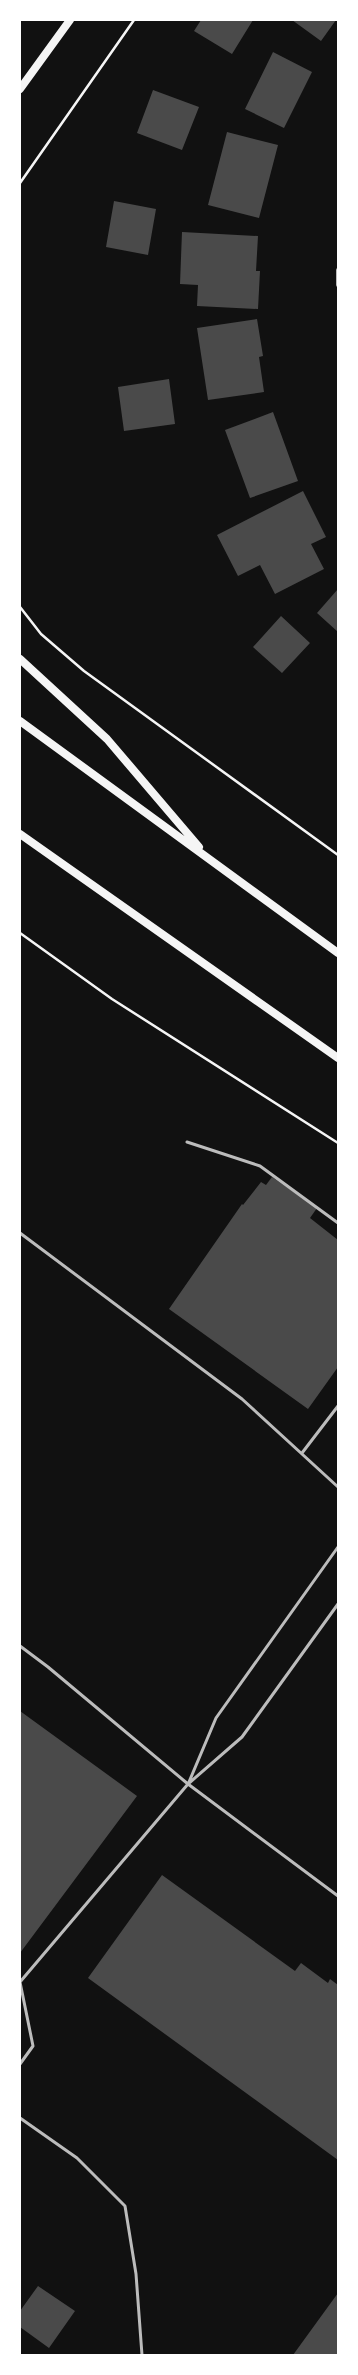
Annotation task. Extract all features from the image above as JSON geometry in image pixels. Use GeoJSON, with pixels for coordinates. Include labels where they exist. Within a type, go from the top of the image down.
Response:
{"type":"FeatureCollection","features":[{"type":"Feature","properties":{"kind":"main road"},"geometry":{"type":"LineString","coordinates":[[20,89],[70,20]]}},
{"type":"Feature","properties":{"kind":"main road"},"geometry":{"type":"LineString","coordinates":[[20,659],[107,739],[207,856]]}},
{"type":"Feature","properties":{"kind":"main road"},"geometry":{"type":"LineString","coordinates":[[20,721],[338,953]]}},
{"type":"Feature","properties":{"kind":"main road"},"geometry":{"type":"LineString","coordinates":[[20,834],[338,1058]]}},
{"type":"Feature","properties":{"kind":"street"},"geometry":{"type":"LineString","coordinates":[[338,270],[338,285]]}},
{"type":"Feature","properties":{"kind":"lane"},"geometry":{"type":"LineString","coordinates":[[187,1142],[260,1166],[338,1223]]}},
{"type":"Feature","properties":{"kind":"lane"},"geometry":{"type":"LineString","coordinates":[[20,1233],[242,1399],[338,1486]]}},
{"type":"Feature","properties":{"kind":"lane"},"geometry":{"type":"LineString","coordinates":[[302,1453],[338,1406]]}},
{"type":"Feature","properties":{"kind":"lane"},"geometry":{"type":"LineString","coordinates":[[188,1784],[216,1718],[338,1547]]}},
{"type":"Feature","properties":{"kind":"lane"},"geometry":{"type":"LineString","coordinates":[[20,2064],[33,2046],[20,1982],[188,1784],[242,1737],[338,1604]]}},
{"type":"Feature","properties":{"kind":"lane"},"geometry":{"type":"LineString","coordinates":[[20,1646],[48,1667],[188,1784],[338,1896]]}},
{"type":"Feature","properties":{"kind":"lane"},"geometry":{"type":"LineString","coordinates":[[20,2118],[77,2158],[125,2206],[136,2274],[142,2355]]}},
{"type":"Feature","properties":{"kind":"path"},"geometry":{"type":"LineString","coordinates":[[20,182],[134,20]]}},
{"type":"Feature","properties":{"kind":"path"},"geometry":{"type":"LineString","coordinates":[[20,607],[41,634],[84,671],[338,855]]}},
{"type":"Feature","properties":{"kind":"path"},"geometry":{"type":"LineString","coordinates":[[20,933],[112,999],[338,1143]]}},
{"type":"Feature","properties":{"kind":"building"},"geometry":{"type":"Polygon","coordinates":[[[201,20],[253,20],[232,54],[194,31],[201,20]]]}},
{"type":"Feature","properties":{"kind":"building"},"geometry":{"type":"Polygon","coordinates":[[[292,20],[336,20],[321,41],[292,20]]]}},
{"type":"Feature","properties":{"kind":"building"},"geometry":{"type":"Polygon","coordinates":[[[273,52],[312,72],[284,128],[245,109],[273,52]]]}},
{"type":"Feature","properties":{"kind":"building"},"geometry":{"type":"Polygon","coordinates":[[[153,90],[199,107],[182,150],[137,133],[153,90]]]}},
{"type":"Feature","properties":{"kind":"building"},"geometry":{"type":"Polygon","coordinates":[[[227,132],[278,145],[259,218],[208,205],[227,132]]]}},
{"type":"Feature","properties":{"kind":"building"},"geometry":{"type":"Polygon","coordinates":[[[114,201],[156,209],[148,255],[106,247],[114,201]]]}},
{"type":"Feature","properties":{"kind":"building"},"geometry":{"type":"Polygon","coordinates":[[[182,232],[258,236],[256,271],[260,271],[258,309],[197,306],[198,285],[180,284],[182,232]]]}},
{"type":"Feature","properties":{"kind":"building"},"geometry":{"type":"Polygon","coordinates":[[[257,319],[263,356],[259,357],[264,392],[208,400],[197,328],[257,319]]]}},
{"type":"Feature","properties":{"kind":"building"},"geometry":{"type":"Polygon","coordinates":[[[169,379],[175,424],[124,431],[118,387],[169,379]]]}},
{"type":"Feature","properties":{"kind":"building"},"geometry":{"type":"Polygon","coordinates":[[[273,412],[298,481],[250,498],[225,430],[273,412]]]}},
{"type":"Feature","properties":{"kind":"building"},"geometry":{"type":"Polygon","coordinates":[[[303,491],[326,537],[311,544],[324,569],[275,594],[260,565],[238,576],[217,535],[303,491]]]}},
{"type":"Feature","properties":{"kind":"building"},"geometry":{"type":"Polygon","coordinates":[[[338,589],[338,632],[317,613],[338,589]]]}},
{"type":"Feature","properties":{"kind":"building"},"geometry":{"type":"Polygon","coordinates":[[[281,616],[310,643],[282,673],[253,647],[281,616]]]}},
{"type":"Feature","properties":{"kind":"building"},"geometry":{"type":"Polygon","coordinates":[[[272,1177],[317,1208],[310,1218],[338,1240],[338,1367],[308,1409],[169,1309],[242,1204],[243,1205],[261,1182],[266,1185],[272,1177]]]}},
{"type":"Feature","properties":{"kind":"building"},"geometry":{"type":"Polygon","coordinates":[[[20,1711],[137,1796],[20,1953],[20,1711]]]}},
{"type":"Feature","properties":{"kind":"building"},"geometry":{"type":"Polygon","coordinates":[[[162,1875],[295,1971],[301,1963],[328,1983],[330,1979],[338,1985],[338,2160],[88,1978],[162,1875]]]}},
{"type":"Feature","properties":{"kind":"building"},"geometry":{"type":"Polygon","coordinates":[[[38,2286],[75,2311],[49,2348],[20,2327],[20,2311],[38,2286]]]}},
{"type":"Feature","properties":{"kind":"building"},"geometry":{"type":"Polygon","coordinates":[[[338,2293],[338,2355],[293,2355],[338,2293]]]}}]}
